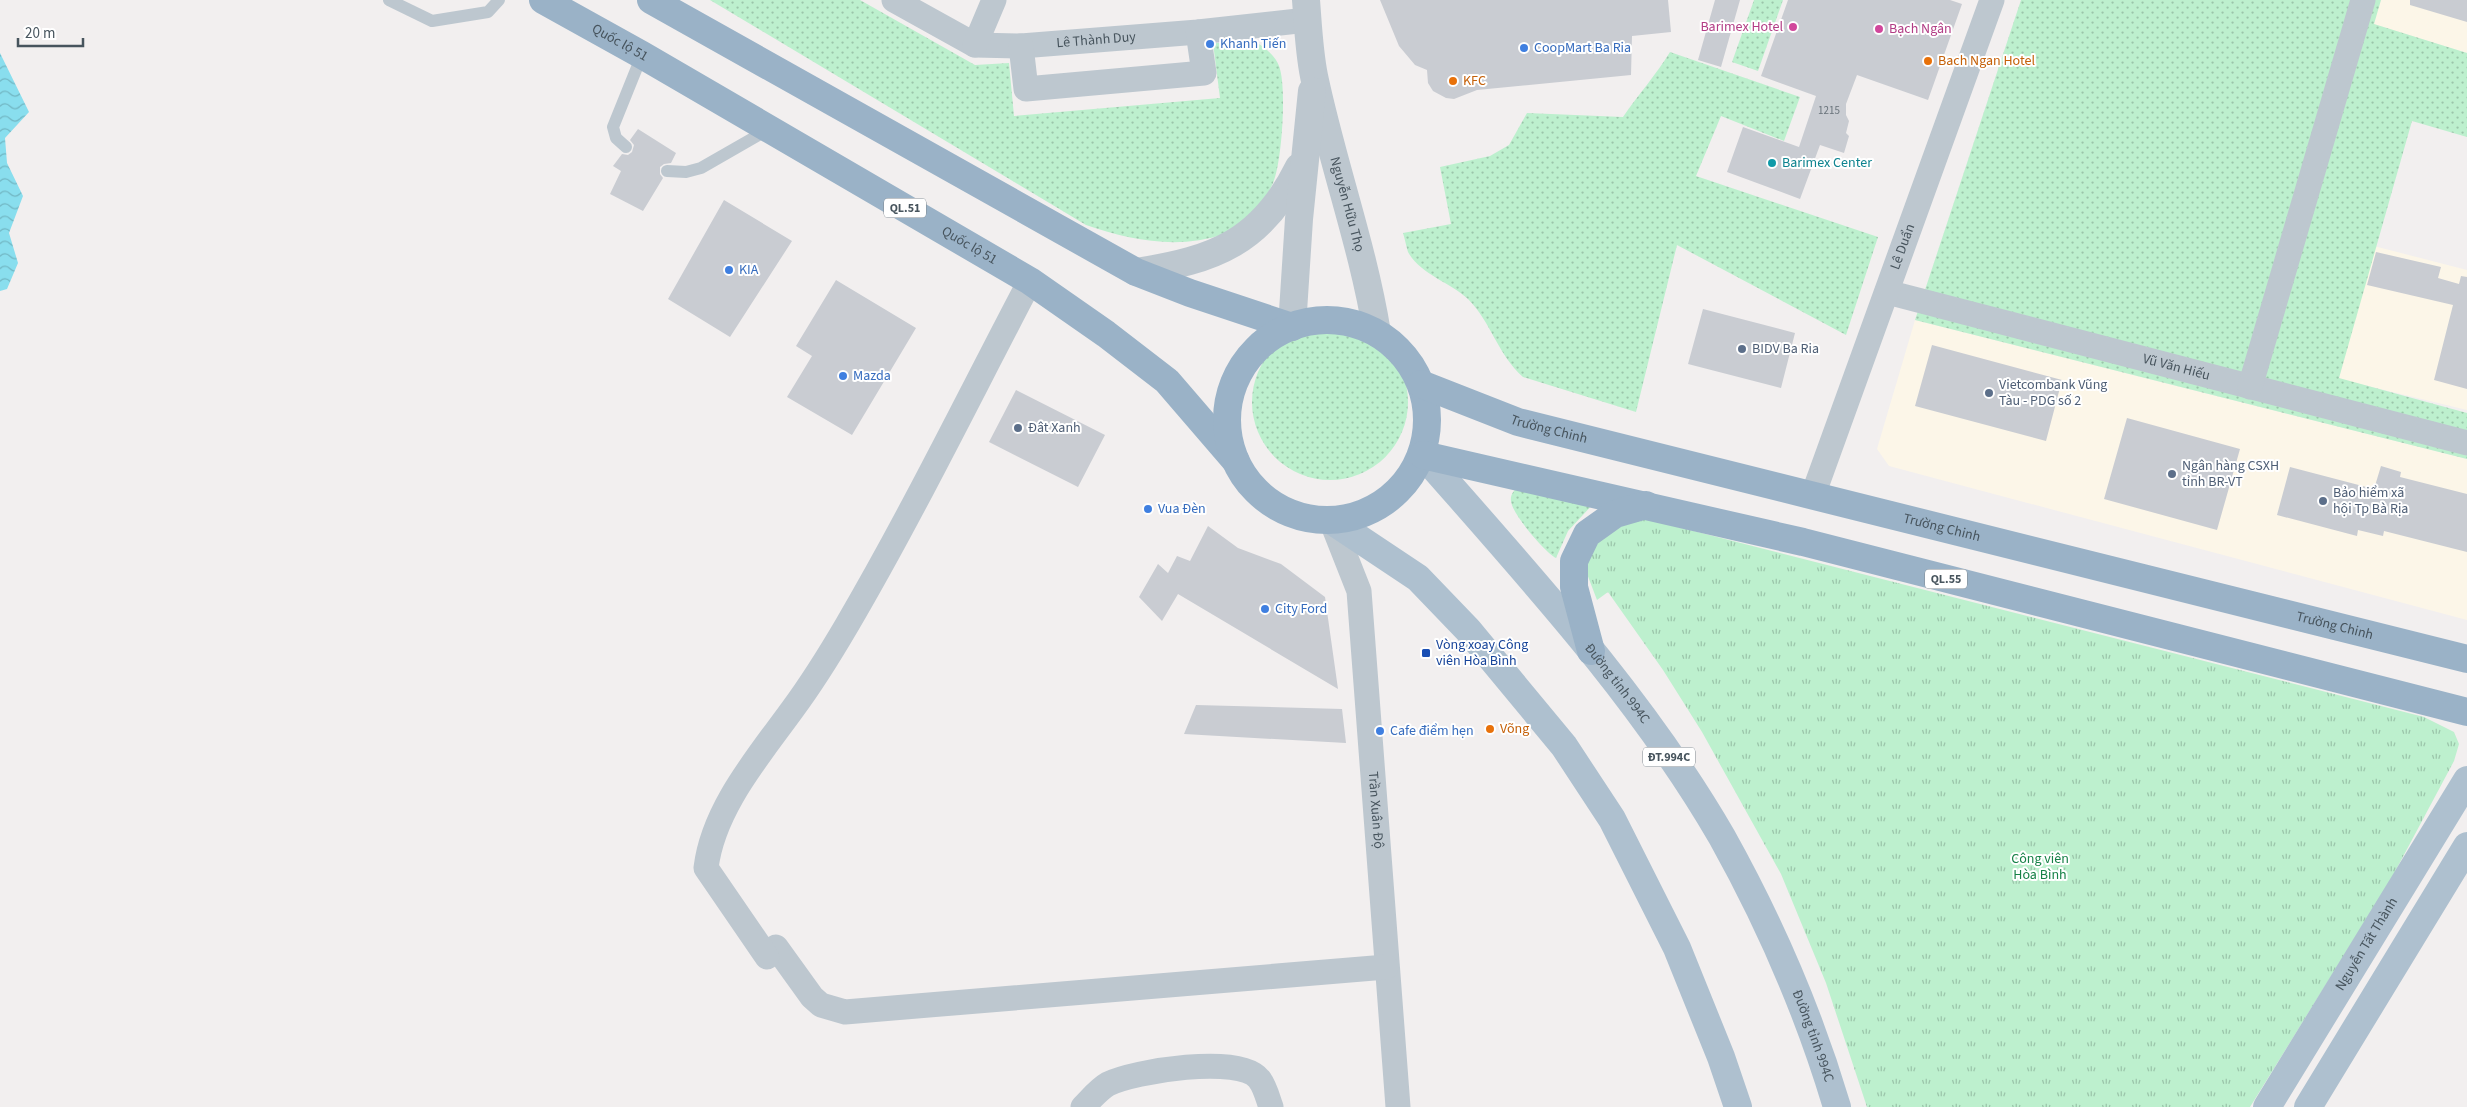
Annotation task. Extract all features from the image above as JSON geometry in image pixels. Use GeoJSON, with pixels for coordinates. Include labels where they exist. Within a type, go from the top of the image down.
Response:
{"type":"FeatureCollection","features":[{"type":"Feature","properties":{"kind":"highway","name":"Quốc lộ 51"},"geometry":{"type":"LineString","coordinates":[[543,0],[642,55],[1030,280],[1106,334],[1167,381],[1235,460]]}},
{"type":"Feature","properties":{"kind":"highway"},"geometry":{"type":"LineString","coordinates":[[651,0],[1136,272],[1190,293],[1292,327]]}},
{"type":"Feature","properties":{"kind":"highway"},"geometry":{"type":"LineString","coordinates":[[1313,321],[1335,321],[1357,325],[1377,334],[1395,347],[1410,364],[1421,384],[1427,407],[1427,432],[1423,455],[1406,482],[1395,494],[1376,508],[1354,516],[1331,520],[1307,518],[1284,510],[1264,498],[1247,480],[1235,460],[1229,440],[1227,420],[1229,400],[1235,381],[1245,364],[1258,348],[1274,336],[1292,327],[1313,321]]}},
{"type":"Feature","properties":{"kind":"highway","name":"Trường Chinh"},"geometry":{"type":"LineString","coordinates":[[1421,384],[1518,422],[2467,659]]}},
{"type":"Feature","properties":{"kind":"highway","name":"QL.55"},"geometry":{"type":"LineString","coordinates":[[1423,455],[1648,505],[1812,545],[2467,712]]}},
{"type":"Feature","properties":{"kind":"highway"},"geometry":{"type":"LineString","coordinates":[[1591,651],[1574,587],[1574,561],[1588,534],[1594,529],[1615,514],[1648,505]]}},
{"type":"Feature","properties":{"kind":"main road","name":"Đường tỉnh 994C"},"geometry":{"type":"LineString","coordinates":[[1423,455],[1591,651],[1648,725],[1726,845],[1765,918],[1798,994],[1824,1061],[1837,1107]]}},
{"type":"Feature","properties":{"kind":"main road"},"geometry":{"type":"LineString","coordinates":[[1331,520],[1418,578],[1468,630],[1564,746],[1612,819],[1677,948],[1718,1048],[1738,1107]]}},
{"type":"Feature","properties":{"kind":"main road","name":"Nguyễn Tất Thành"},"geometry":{"type":"LineString","coordinates":[[2267,1107],[2467,780]]}},
{"type":"Feature","properties":{"kind":"main road"},"geometry":{"type":"LineString","coordinates":[[2308,1107],[2467,846]]}},
{"type":"Feature","properties":{"kind":"street","name":"Lê Thành Duy"},"geometry":{"type":"LineString","coordinates":[[894,0],[975,45],[1021,46],[1198,32],[1306,10]]}},
{"type":"Feature","properties":{"kind":"street"},"geometry":{"type":"LineString","coordinates":[[975,45],[994,0]]}},
{"type":"Feature","properties":{"kind":"street","name":"Lê Duẩn"},"geometry":{"type":"LineString","coordinates":[[1813,495],[1992,0]]}},
{"type":"Feature","properties":{"kind":"street"},"geometry":{"type":"LineString","coordinates":[[2250,387],[2363,0]]}},
{"type":"Feature","properties":{"kind":"street","name":"Nguyễn Hữu Thọ"},"geometry":{"type":"LineString","coordinates":[[1306,10],[1314,74],[1346,202],[1369,282],[1377,334]]}},
{"type":"Feature","properties":{"kind":"street"},"geometry":{"type":"LineString","coordinates":[[1021,46],[1026,89],[1204,73],[1198,32]]}},
{"type":"Feature","properties":{"kind":"street","name":"Nguyễn Hữu Thọ"},"geometry":{"type":"LineString","coordinates":[[1292,327],[1305,154],[1314,74]]}},
{"type":"Feature","properties":{"kind":"street"},"geometry":{"type":"LineString","coordinates":[[1136,272],[1198,260],[1237,242],[1266,218],[1286,192],[1305,154]]}},
{"type":"Feature","properties":{"kind":"street"},"geometry":{"type":"LineString","coordinates":[[1030,280],[911,511],[847,624],[816,676],[746,775],[725,811],[712,838],[706,868],[772,952],[812,997],[821,1005],[845,1012],[1386,967]]}},
{"type":"Feature","properties":{"kind":"street","name":"Vũ Văn Hiếu"},"geometry":{"type":"LineString","coordinates":[[1886,292],[2467,443]]}},
{"type":"Feature","properties":{"kind":"street","name":"Trần Xuân Độ"},"geometry":{"type":"LineString","coordinates":[[1331,520],[1359,591],[1398,1107]]}},
{"type":"Feature","properties":{"kind":"street"},"geometry":{"type":"LineString","coordinates":[[1082,1107],[1105,1085],[1119,1079],[1142,1073],[1223,1065],[1240,1067],[1250,1071],[1260,1079],[1271,1107]]}},
{"type":"Feature","properties":{"kind":"lane"},"geometry":{"type":"LineString","coordinates":[[389,0],[432,21],[488,12],[499,0]]}},
{"type":"Feature","properties":{"kind":"lane"},"geometry":{"type":"LineString","coordinates":[[626,147],[616,138],[613,127],[642,55]]}},
{"type":"Feature","properties":{"kind":"lane"},"geometry":{"type":"LineString","coordinates":[[667,171],[686,172],[701,168],[769,129]]}},
{"type":"Feature","properties":{"kind":"shaded area"},"geometry":{"type":"Polygon","coordinates":[[[2381,0],[2467,0],[2467,53],[2373,24],[2381,0]]]}},
{"type":"Feature","properties":{"kind":"shaded area"},"geometry":{"type":"Polygon","coordinates":[[[2370,245],[2467,270],[2467,410],[2339,379],[2370,245]]]}},
{"type":"Feature","properties":{"kind":"shaded area"},"geometry":{"type":"Polygon","coordinates":[[[1915,320],[2467,459],[2467,620],[1889,466],[1877,449],[1915,320]]]}},
{"type":"Feature","properties":{"kind":"green space"},"geometry":{"type":"Polygon","coordinates":[[[710,0],[860,0],[975,65],[1009,63],[1014,116],[1220,98],[1213,43],[1255,42],[1275,59],[1279,66],[1283,90],[1281,142],[1273,183],[1253,213],[1239,226],[1224,234],[1207,239],[1172,242],[1154,241],[1120,235],[1086,225],[710,0]]]}},
{"type":"Feature","properties":{"kind":"green space"},"geometry":{"type":"Polygon","coordinates":[[[1754,0],[1783,0],[1758,71],[1732,62],[1754,0]]]}},
{"type":"Feature","properties":{"kind":"green space"},"geometry":{"type":"Polygon","coordinates":[[[2021,0],[2381,0],[2374,24],[2467,53],[2467,137],[2412,121],[2339,378],[2467,413],[2467,459],[1915,320],[2021,0]]]}},
{"type":"Feature","properties":{"kind":"green space"},"geometry":{"type":"Polygon","coordinates":[[[1670,52],[1800,97],[1784,141],[1721,116],[1696,176],[1878,237],[1846,335],[1677,245],[1636,412],[1523,377],[1507,359],[1483,318],[1468,299],[1413,260],[1408,252],[1403,233],[1451,224],[1440,167],[1490,156],[1509,145],[1527,113],[1623,117],[1670,52]]]}},
{"type":"Feature","properties":{"kind":"green space"},"geometry":{"type":"Polygon","coordinates":[[[1330,324],[1360,330],[1373,337],[1385,347],[1395,359],[1402,372],[1408,402],[1402,432],[1395,445],[1385,457],[1373,467],[1360,474],[1330,480],[1300,474],[1287,467],[1275,457],[1265,445],[1258,432],[1252,402],[1258,372],[1265,359],[1275,347],[1287,337],[1300,330],[1330,324]]]}},
{"type":"Feature","properties":{"kind":"green space"},"geometry":{"type":"Polygon","coordinates":[[[1518,487],[1595,502],[1568,531],[1556,558],[1529,532],[1513,507],[1511,497],[1518,487]]]}},
{"type":"Feature","properties":{"kind":"green space","name":"Công viên Hòa Bình"},"geometry":{"type":"Polygon","coordinates":[[[1627,514],[2424,717],[2454,732],[2459,744],[2454,761],[2390,881],[2250,1107],[1867,1107],[1826,983],[1781,874],[1702,732],[1663,670],[1608,592],[1597,600],[1584,566],[1584,550],[1627,514]]]}},
{"type":"Feature","properties":{"kind":"water"},"geometry":{"type":"Polygon","coordinates":[[[0,53],[29,112],[5,138],[7,163],[23,196],[9,233],[18,263],[7,289],[0,291],[0,53]]]}},
{"type":"Feature","properties":{"kind":"building","name":"CoopMart Ba Ria"},"geometry":{"type":"Polygon","coordinates":[[[1380,0],[1668,0],[1671,32],[1632,36],[1631,75],[1477,90],[1454,99],[1446,98],[1433,91],[1428,83],[1427,70],[1415,65],[1399,46],[1380,0]]]}},
{"type":"Feature","properties":{"kind":"building"},"geometry":{"type":"Polygon","coordinates":[[[1715,0],[1740,0],[1721,67],[1698,60],[1715,0]]]}},
{"type":"Feature","properties":{"kind":"building"},"geometry":{"type":"Polygon","coordinates":[[[1788,0],[1950,0],[1962,4],[1928,100],[1857,75],[1846,104],[1846,115],[1849,121],[1846,133],[1849,136],[1844,153],[1820,145],[1800,199],[1727,172],[1743,127],[1799,147],[1816,96],[1761,76],[1788,0]]]}},
{"type":"Feature","properties":{"kind":"building"},"geometry":{"type":"Polygon","coordinates":[[[2410,0],[2467,0],[2467,22],[2410,5],[2410,0]]]}},
{"type":"Feature","properties":{"kind":"building"},"geometry":{"type":"Polygon","coordinates":[[[638,129],[676,153],[671,163],[660,167],[660,174],[663,178],[643,211],[610,194],[621,171],[613,166],[622,154],[628,155],[632,152],[634,145],[630,140],[638,129]]]}},
{"type":"Feature","properties":{"kind":"building","name":"KIA"},"geometry":{"type":"Polygon","coordinates":[[[724,200],[792,241],[730,337],[668,299],[724,200]]]}},
{"type":"Feature","properties":{"kind":"building"},"geometry":{"type":"Polygon","coordinates":[[[2376,252],[2441,267],[2438,278],[2459,284],[2461,276],[2467,277],[2467,389],[2434,380],[2453,305],[2367,285],[2376,252]]]}},
{"type":"Feature","properties":{"kind":"building","name":"Mazda"},"geometry":{"type":"Polygon","coordinates":[[[836,280],[916,328],[852,435],[787,397],[812,356],[796,346],[836,280]]]}},
{"type":"Feature","properties":{"kind":"building","name":"BIDV Ba Ria"},"geometry":{"type":"Polygon","coordinates":[[[1703,309],[1795,333],[1781,388],[1688,364],[1703,309]]]}},
{"type":"Feature","properties":{"kind":"building","name":"Vietcombank Vũng Tàu - PDG số 2"},"geometry":{"type":"Polygon","coordinates":[[[1932,345],[2062,380],[2046,441],[1915,406],[1932,345]]]}},
{"type":"Feature","properties":{"kind":"building"},"geometry":{"type":"Polygon","coordinates":[[[1016,390],[1105,435],[1078,487],[989,442],[1016,390]]]}},
{"type":"Feature","properties":{"kind":"building","name":"Ngân hàng CSXH tỉnh BR-VT"},"geometry":{"type":"Polygon","coordinates":[[[2127,418],[2240,449],[2217,530],[2104,499],[2127,418]]]}},
{"type":"Feature","properties":{"kind":"building"},"geometry":{"type":"Polygon","coordinates":[[[2381,466],[2401,472],[2400,477],[2467,494],[2467,552],[2384,531],[2383,536],[2358,530],[2357,536],[2277,515],[2290,467],[2374,489],[2381,466]]]}},
{"type":"Feature","properties":{"kind":"building","name":"City Ford"},"geometry":{"type":"Polygon","coordinates":[[[1208,526],[1238,548],[1281,564],[1325,597],[1338,689],[1178,594],[1162,621],[1139,597],[1158,564],[1168,573],[1177,556],[1190,561],[1208,526]]]}},
{"type":"Feature","properties":{"kind":"building"},"geometry":{"type":"Polygon","coordinates":[[[1196,705],[1342,709],[1346,743],[1184,734],[1196,705]]]}},
{"type":"Feature","properties":{"kind":"place","name":"Barimex Hotel"},"geometry":{"type":"Point","coordinates":[1793,27]}},
{"type":"Feature","properties":{"kind":"place","name":"Bạch Ngân"},"geometry":{"type":"Point","coordinates":[1879,29]}},
{"type":"Feature","properties":{"kind":"place","name":"Khanh Tiến"},"geometry":{"type":"Point","coordinates":[1210,44]}},
{"type":"Feature","properties":{"kind":"place","name":"CoopMart Ba Ria"},"geometry":{"type":"Point","coordinates":[1524,48]}},
{"type":"Feature","properties":{"kind":"place","name":"Bach Ngan Hotel"},"geometry":{"type":"Point","coordinates":[1928,61]}},
{"type":"Feature","properties":{"kind":"place","name":"KFC"},"geometry":{"type":"Point","coordinates":[1453,81]}},
{"type":"Feature","properties":{"kind":"place","name":"Barimex Center"},"geometry":{"type":"Point","coordinates":[1772,163]}},
{"type":"Feature","properties":{"kind":"place","name":"KIA"},"geometry":{"type":"Point","coordinates":[729,270]}},
{"type":"Feature","properties":{"kind":"place","name":"BIDV Ba Ria"},"geometry":{"type":"Point","coordinates":[1742,349]}},
{"type":"Feature","properties":{"kind":"place","name":"Mazda"},"geometry":{"type":"Point","coordinates":[843,376]}},
{"type":"Feature","properties":{"kind":"place","name":"Vietcombank Vũng Tàu - PDG số 2"},"geometry":{"type":"Point","coordinates":[1989,393]}},
{"type":"Feature","properties":{"kind":"place","name":"Đât Xanh"},"geometry":{"type":"Point","coordinates":[1018,428]}},
{"type":"Feature","properties":{"kind":"place","name":"Ngân hàng CSXH tỉnh BR-VT"},"geometry":{"type":"Point","coordinates":[2172,474]}},
{"type":"Feature","properties":{"kind":"place","name":"Bảo hiểm xã hội Tp Bà Rịa"},"geometry":{"type":"Point","coordinates":[2323,501]}},
{"type":"Feature","properties":{"kind":"place","name":"Vua Đèn"},"geometry":{"type":"Point","coordinates":[1148,509]}},
{"type":"Feature","properties":{"kind":"place","name":"City Ford"},"geometry":{"type":"Point","coordinates":[1265,609]}},
{"type":"Feature","properties":{"kind":"place","name":"Vòng xoay Công viên Hòa Bình"},"geometry":{"type":"Point","coordinates":[1426,653]}},
{"type":"Feature","properties":{"kind":"place","name":"Võng"},"geometry":{"type":"Point","coordinates":[1490,729]}},
{"type":"Feature","properties":{"kind":"place","name":"Cafe điểm hẹn"},"geometry":{"type":"Point","coordinates":[1380,731]}}]}
